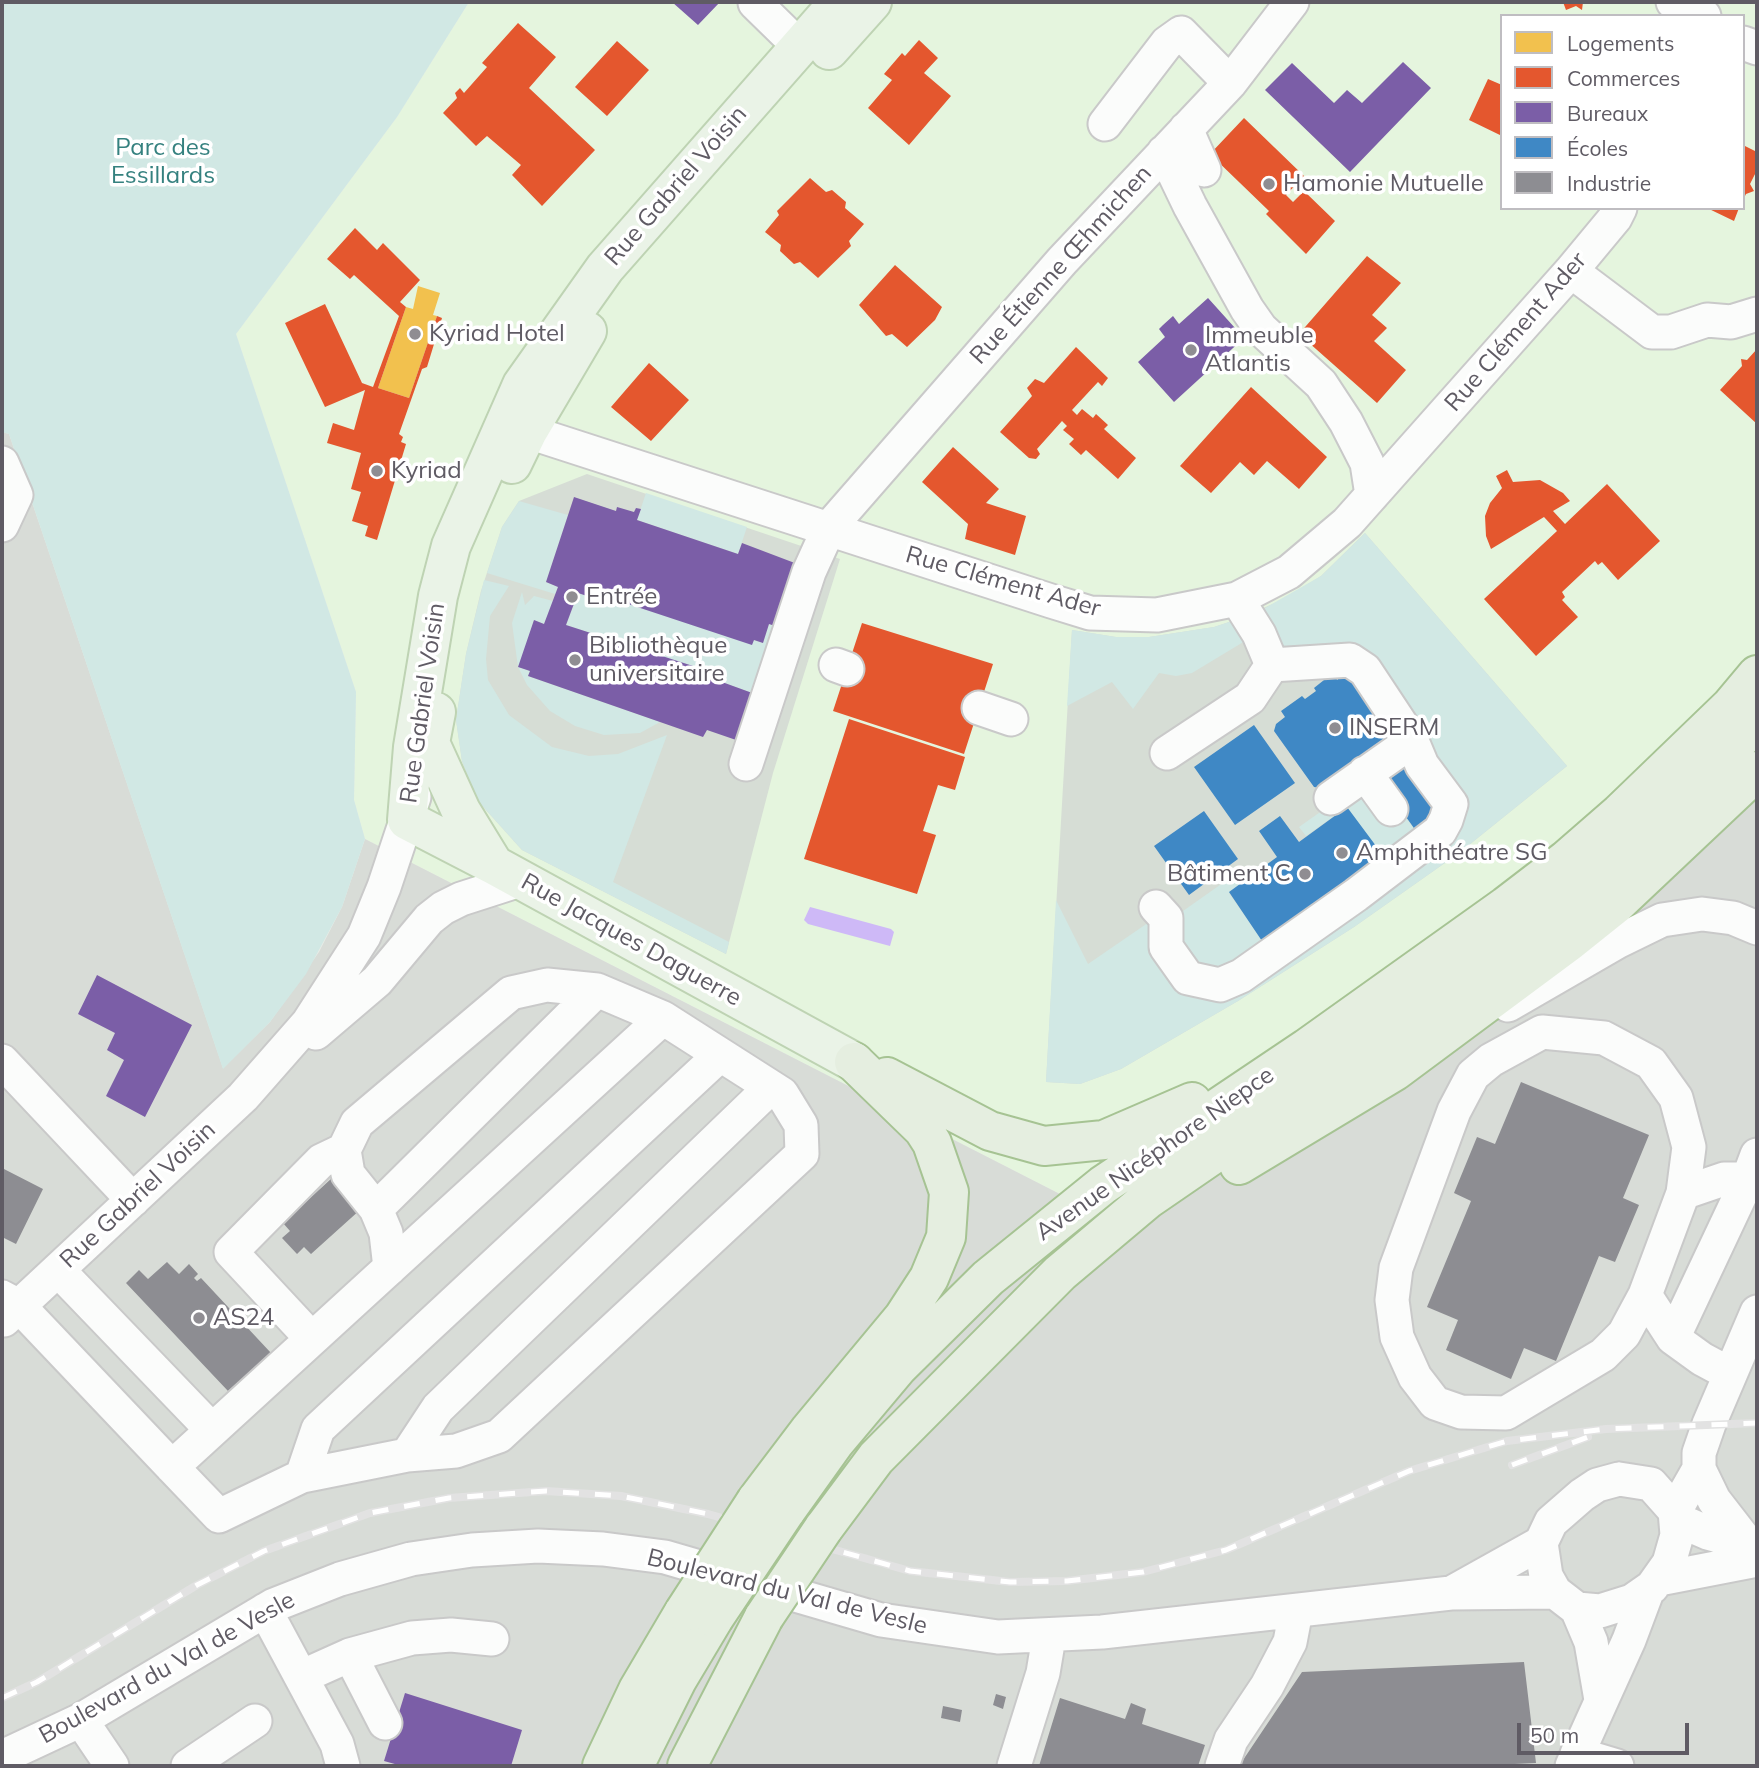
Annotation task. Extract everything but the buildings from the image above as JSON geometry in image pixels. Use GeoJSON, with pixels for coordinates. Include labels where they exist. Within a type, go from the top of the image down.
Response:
{"type":"FeatureCollection","features":[{"type":"Feature","properties":{"kind":"highway","name":"Avenue Nicéphore Niepce"},"geometry":{"type":"LineString","coordinates":[[634,1766],[677,1680],[699,1615],[770,1507],[835,1442],[898,1367],[988,1278],[1103,1185],[1307,1048],[1566,860],[1620,813],[1731,706],[1757,675]]}},
{"type":"Feature","properties":{"kind":"highway","name":"Avenue Nicéphore Niepce"},"geometry":{"type":"LineString","coordinates":[[687,1766],[764,1617],[823,1529],[876,1458],[1060,1273],[1149,1199],[1477,974],[1546,922],[1601,878],[1757,722]]}},
{"type":"Feature","properties":{"kind":"highway"},"geometry":{"type":"LineString","coordinates":[[1060,1273],[1395,1070],[1615,905],[1757,771]]}},
{"type":"Feature","properties":{"kind":"highway"},"geometry":{"type":"LineString","coordinates":[[854,1062],[913,1089],[990,1131],[1028,1143],[1057,1146],[1084,1144],[1123,1134],[1307,1048]]}},
{"type":"Feature","properties":{"kind":"highway"},"geometry":{"type":"LineString","coordinates":[[770,1507],[809,1431],[903,1318],[929,1278],[946,1237],[949,1192],[932,1143],[923,1129],[854,1062]]}},
{"type":"Feature","properties":{"kind":"highway"},"geometry":{"type":"LineString","coordinates":[[602,1766],[638,1690],[699,1615]]}},
{"type":"Feature","properties":{"kind":"main road","name":"Rue Gabriel Voisin"},"geometry":{"type":"LineString","coordinates":[[614,275],[798,45],[839,2]]}},
{"type":"Feature","properties":{"kind":"main road"},"geometry":{"type":"LineString","coordinates":[[507,872],[461,811],[430,743],[470,570],[495,499],[517,423],[580,342],[614,275],[872,2]]}},
{"type":"Feature","properties":{"kind":"main road","name":"Rue Gabriel Voisin"},"geometry":{"type":"LineString","coordinates":[[407,820],[413,747],[438,596],[459,520],[517,423]]}},
{"type":"Feature","properties":{"kind":"main road","name":"Rue Jacques Daguerre"},"geometry":{"type":"LineString","coordinates":[[407,820],[854,1062]]}},
{"type":"Feature","properties":{"kind":"street","name":"Rue Étienne Œhmichen"},"geometry":{"type":"LineString","coordinates":[[746,764],[810,572],[829,528],[1062,261],[1230,83],[1292,2]]}},
{"type":"Feature","properties":{"kind":"street"},"geometry":{"type":"LineString","coordinates":[[1674,2],[1701,14]]}},
{"type":"Feature","properties":{"kind":"street"},"geometry":{"type":"LineString","coordinates":[[755,3],[798,45]]}},
{"type":"Feature","properties":{"kind":"street"},"geometry":{"type":"LineString","coordinates":[[1105,124],[1167,43],[1181,33],[1230,83]]}},
{"type":"Feature","properties":{"kind":"street"},"geometry":{"type":"LineString","coordinates":[[1175,141],[1204,170]]}},
{"type":"Feature","properties":{"kind":"street"},"geometry":{"type":"LineString","coordinates":[[1175,141],[1190,206],[1254,319],[1321,384],[1346,422],[1367,463],[1372,495]]}},
{"type":"Feature","properties":{"kind":"street","name":"Rue Clément Ader"},"geometry":{"type":"LineString","coordinates":[[517,423],[1090,613],[1157,615],[1237,599],[1289,572],[1347,523],[1571,271],[1619,210]]}},
{"type":"Feature","properties":{"kind":"street"},"geometry":{"type":"LineString","coordinates":[[1571,271],[1651,332],[1671,332],[1707,320],[1731,322],[1757,314]]}},
{"type":"Feature","properties":{"kind":"street"},"geometry":{"type":"LineString","coordinates":[[2,463],[16,495],[2,525]]}},
{"type":"Feature","properties":{"kind":"street"},"geometry":{"type":"LineString","coordinates":[[1237,599],[1259,634],[1272,665]]}},
{"type":"Feature","properties":{"kind":"street"},"geometry":{"type":"LineString","coordinates":[[1156,907],[1166,918],[1166,947],[1188,978],[1220,985],[1241,976],[1440,831],[1451,804],[1422,765],[1412,741],[1365,670],[1350,660],[1272,665]]}},
{"type":"Feature","properties":{"kind":"street"},"geometry":{"type":"LineString","coordinates":[[1167,754],[1250,698],[1272,665]]}},
{"type":"Feature","properties":{"kind":"street"},"geometry":{"type":"LineString","coordinates":[[979,708],[1011,719]]}},
{"type":"Feature","properties":{"kind":"street"},"geometry":{"type":"LineString","coordinates":[[1331,798],[1412,741]]}},
{"type":"Feature","properties":{"kind":"street"},"geometry":{"type":"LineString","coordinates":[[407,820],[430,743]]}},
{"type":"Feature","properties":{"kind":"street"},"geometry":{"type":"LineString","coordinates":[[1365,773],[1391,809]]}},
{"type":"Feature","properties":{"kind":"street","name":"Rue Gabriel Voisin"},"geometry":{"type":"LineString","coordinates":[[8,1308],[58,1270],[243,1097],[308,1023],[358,946],[384,887],[407,820]]}},
{"type":"Feature","properties":{"kind":"street"},"geometry":{"type":"LineString","coordinates":[[243,1097],[377,981],[436,914],[507,872]]}},
{"type":"Feature","properties":{"kind":"street"},"geometry":{"type":"LineString","coordinates":[[1395,1070],[1617,942],[1662,920],[1702,914],[1732,918],[1757,928]]}},
{"type":"Feature","properties":{"kind":"street"},"geometry":{"type":"LineString","coordinates":[[8,1308],[219,1516],[302,1476],[407,1455],[456,1451],[499,1436],[802,1154],[801,1125],[782,1094],[663,1018],[597,990],[547,985],[511,993],[357,1123],[344,1150],[348,1174],[376,1209],[386,1233],[390,1268]]}},
{"type":"Feature","properties":{"kind":"street"},"geometry":{"type":"LineString","coordinates":[[376,1209],[597,990]]}},
{"type":"Feature","properties":{"kind":"street"},"geometry":{"type":"LineString","coordinates":[[172,1467],[663,1018]]}},
{"type":"Feature","properties":{"kind":"street"},"geometry":{"type":"LineString","coordinates":[[1542,1032],[1604,1038],[1651,1063],[1676,1098],[1689,1147],[1683,1194],[1645,1295],[1624,1334],[1603,1355],[1506,1413],[1486,1415],[1461,1412],[1435,1403],[1415,1377],[1397,1337],[1392,1300],[1396,1268],[1454,1111],[1473,1076],[1490,1059],[1542,1032]]}},
{"type":"Feature","properties":{"kind":"street"},"geometry":{"type":"LineString","coordinates":[[302,1476],[318,1429],[720,1055]]}},
{"type":"Feature","properties":{"kind":"street"},"geometry":{"type":"LineString","coordinates":[[2,1060],[133,1200]]}},
{"type":"Feature","properties":{"kind":"street"},"geometry":{"type":"LineString","coordinates":[[407,1455],[438,1408],[771,1087]]}},
{"type":"Feature","properties":{"kind":"street"},"geometry":{"type":"LineString","coordinates":[[312,1339],[231,1252],[321,1161],[344,1150]]}},
{"type":"Feature","properties":{"kind":"street"},"geometry":{"type":"LineString","coordinates":[[1683,1194],[1724,1179],[1754,1173]]}},
{"type":"Feature","properties":{"kind":"street"},"geometry":{"type":"LineString","coordinates":[[1673,1338],[1754,1173]]}},
{"type":"Feature","properties":{"kind":"street"},"geometry":{"type":"LineString","coordinates":[[58,1270],[212,1430]]}},
{"type":"Feature","properties":{"kind":"street"},"geometry":{"type":"LineString","coordinates":[[1645,1295],[1673,1338],[1702,1359],[1730,1374]]}},
{"type":"Feature","properties":{"kind":"street"},"geometry":{"type":"LineString","coordinates":[[1617,1766],[1574,1760],[1653,1586],[1670,1563],[1677,1516],[1730,1374],[1757,1312]]}},
{"type":"Feature","properties":{"kind":"street"},"geometry":{"type":"LineString","coordinates":[[1601,1700],[1591,1642],[1566,1600],[1546,1576],[1541,1543],[1551,1522],[1590,1490],[1610,1480],[1641,1481],[1699,1462]]}},
{"type":"Feature","properties":{"kind":"street"},"geometry":{"type":"LineString","coordinates":[[1699,1462],[1714,1500],[1754,1550]]}},
{"type":"Feature","properties":{"kind":"street"},"geometry":{"type":"LineString","coordinates":[[1641,1481],[1660,1491],[1677,1516],[1708,1533],[1754,1550]]}},
{"type":"Feature","properties":{"kind":"street","name":"Boulevard du Val de Vesle"},"geometry":{"type":"LineString","coordinates":[[1451,1593],[1541,1543]]}},
{"type":"Feature","properties":{"kind":"street","name":"Boulevard du Val de Vesle"},"geometry":{"type":"LineString","coordinates":[[2,1757],[81,1720],[265,1610],[340,1579],[411,1559],[472,1550],[538,1546],[603,1549],[665,1557],[881,1620],[998,1637],[1049,1637],[1451,1593],[1566,1600]]}},
{"type":"Feature","properties":{"kind":"street"},"geometry":{"type":"LineString","coordinates":[[1566,1600],[1600,1611],[1618,1608],[1653,1586],[1754,1550]]}},
{"type":"Feature","properties":{"kind":"street"},"geometry":{"type":"LineString","coordinates":[[265,1610],[337,1744],[343,1766]]}},
{"type":"Feature","properties":{"kind":"street"},"geometry":{"type":"LineString","coordinates":[[1222,1766],[1230,1740],[1267,1686],[1290,1642],[1296,1611]]}},
{"type":"Feature","properties":{"kind":"street"},"geometry":{"type":"LineString","coordinates":[[301,1677],[350,1655],[412,1638],[450,1635],[492,1639]]}},
{"type":"Feature","properties":{"kind":"street"},"geometry":{"type":"LineString","coordinates":[[1014,1766],[1043,1674],[1049,1637]]}},
{"type":"Feature","properties":{"kind":"street"},"geometry":{"type":"LineString","coordinates":[[350,1655],[385,1723]]}},
{"type":"Feature","properties":{"kind":"street"},"geometry":{"type":"LineString","coordinates":[[81,1720],[112,1766]]}},
{"type":"Feature","properties":{"kind":"street"},"geometry":{"type":"LineString","coordinates":[[188,1766],[255,1721]]}},
{"type":"Feature","properties":{"kind":"shaded area"},"geometry":{"type":"Polygon","coordinates":[[[469,2],[1757,2],[1757,693],[1541,902],[1099,1214],[365,839],[354,800],[356,692],[236,334],[397,117],[469,2]]]}},
{"type":"Feature","properties":{"kind":"shaded area"},"geometry":{"type":"Polygon","coordinates":[[[2,432],[9,434],[223,1068],[270,1022],[319,952],[342,907],[365,839],[1099,1214],[1541,902],[1757,693],[1757,1766],[2,1766],[2,432]]]}},
{"type":"Feature","properties":{"kind":"shaded area"},"geometry":{"type":"Polygon","coordinates":[[[587,474],[840,559],[773,773],[726,954],[522,850],[477,800],[462,761],[456,720],[466,654],[481,591],[502,527],[519,501],[587,474]]]}},
{"type":"Feature","properties":{"kind":"shaded area"},"geometry":{"type":"Polygon","coordinates":[[[1365,533],[1567,766],[1459,853],[1354,927],[1238,1001],[1121,1069],[1080,1084],[1046,1082],[1072,630],[1116,637],[1149,637],[1214,627],[1284,599],[1321,576],[1365,533]]]}},
{"type":"Feature","properties":{"kind":"shaded area"},"geometry":{"type":"Polygon","coordinates":[[[810,907],[891,929],[894,932],[890,946],[808,924],[804,920],[810,907]]]}},
{"type":"Feature","properties":{"kind":"green space","name":"Parc des Essillards"},"geometry":{"type":"Polygon","coordinates":[[[2,2],[469,2],[397,117],[236,334],[356,692],[354,800],[365,839],[342,907],[306,974],[270,1022],[223,1069],[9,434],[2,432],[2,2]]]}},
{"type":"Feature","properties":{"kind":"green space"},"geometry":{"type":"Polygon","coordinates":[[[646,493],[747,527],[738,554],[637,520],[646,493]]]}},
{"type":"Feature","properties":{"kind":"green space"},"geometry":{"type":"Polygon","coordinates":[[[519,501],[568,515],[546,582],[558,587],[555,594],[487,573],[502,527],[519,501]]]}},
{"type":"Feature","properties":{"kind":"green space"},"geometry":{"type":"Polygon","coordinates":[[[1365,533],[1567,766],[1459,853],[1354,927],[1238,1001],[1121,1069],[1080,1084],[1046,1082],[1056,900],[1088,964],[1155,918],[1175,983],[1219,1002],[1438,845],[1468,809],[1376,670],[1300,656],[1282,647],[1265,623],[1265,608],[1321,576],[1365,533]]]}},
{"type":"Feature","properties":{"kind":"green space"},"geometry":{"type":"Polygon","coordinates":[[[484,580],[509,586],[490,616],[486,659],[488,680],[509,715],[552,747],[589,756],[618,754],[667,735],[613,882],[729,942],[726,954],[522,850],[477,800],[462,761],[456,720],[466,654],[484,580]]]}},
{"type":"Feature","properties":{"kind":"green space"},"geometry":{"type":"Polygon","coordinates":[[[522,592],[525,605],[534,596],[553,601],[544,624],[534,620],[519,667],[530,671],[528,676],[660,722],[640,733],[604,735],[575,726],[550,711],[527,685],[518,667],[512,623],[522,592]]]}},
{"type":"Feature","properties":{"kind":"green space"},"geometry":{"type":"Polygon","coordinates":[[[578,593],[596,598],[598,594],[763,643],[769,624],[778,627],[755,694],[722,682],[723,676],[566,625],[578,593]]]}},
{"type":"Feature","properties":{"kind":"green space"},"geometry":{"type":"Polygon","coordinates":[[[1238,619],[1245,641],[1192,673],[1176,676],[1159,673],[1133,709],[1112,682],[1067,706],[1072,630],[1116,637],[1149,637],[1214,627],[1238,619]]]}},
{"type":"Feature","properties":{"kind":"green space"},"geometry":{"type":"Polygon","coordinates":[[[1364,781],[1399,808],[1416,831],[1373,871],[1368,865],[1381,854],[1347,807],[1306,836],[1299,827],[1364,781]]]}},
{"type":"Feature","properties":{"kind":"green space"},"geometry":{"type":"Polygon","coordinates":[[[1244,868],[1251,876],[1229,893],[1262,940],[1308,908],[1314,916],[1226,975],[1199,970],[1179,945],[1183,911],[1244,868]]]}},
{"type":"Feature","properties":{"kind":"railway"},"geometry":{"type":"LineString","coordinates":[[2,1698],[37,1682],[197,1585],[264,1551],[370,1513],[449,1498],[546,1491],[621,1496],[708,1514],[910,1571],[1010,1582],[1067,1581],[1143,1572],[1226,1550],[1409,1471],[1507,1441],[1606,1429],[1757,1423]]}},
{"type":"Feature","properties":{"kind":"railway"},"geometry":{"type":"LineString","coordinates":[[1512,1465],[1588,1437]]}},
{"type":"Feature","properties":{"kind":"place","name":"Hamonie Mutuelle"},"geometry":{"type":"Point","coordinates":[1269,184]}},
{"type":"Feature","properties":{"kind":"place","name":"Kyriad Hotel"},"geometry":{"type":"Point","coordinates":[415,334]}},
{"type":"Feature","properties":{"kind":"place","name":"Immeuble Atlantis"},"geometry":{"type":"Point","coordinates":[1191,350]}},
{"type":"Feature","properties":{"kind":"place","name":"Kyriad"},"geometry":{"type":"Point","coordinates":[377,471]}},
{"type":"Feature","properties":{"kind":"place","name":"Entrée"},"geometry":{"type":"Point","coordinates":[572,597]}},
{"type":"Feature","properties":{"kind":"place","name":"Bibliothèque universitaire"},"geometry":{"type":"Point","coordinates":[575,660]}},
{"type":"Feature","properties":{"kind":"place","name":"INSERM"},"geometry":{"type":"Point","coordinates":[1335,728]}},
{"type":"Feature","properties":{"kind":"place","name":"Amphithéatre SG"},"geometry":{"type":"Point","coordinates":[1342,853]}},
{"type":"Feature","properties":{"kind":"place","name":"Bâtiment C"},"geometry":{"type":"Point","coordinates":[1305,874]}},
{"type":"Feature","properties":{"kind":"place","name":"AS24"},"geometry":{"type":"Point","coordinates":[199,1318]}}]}
